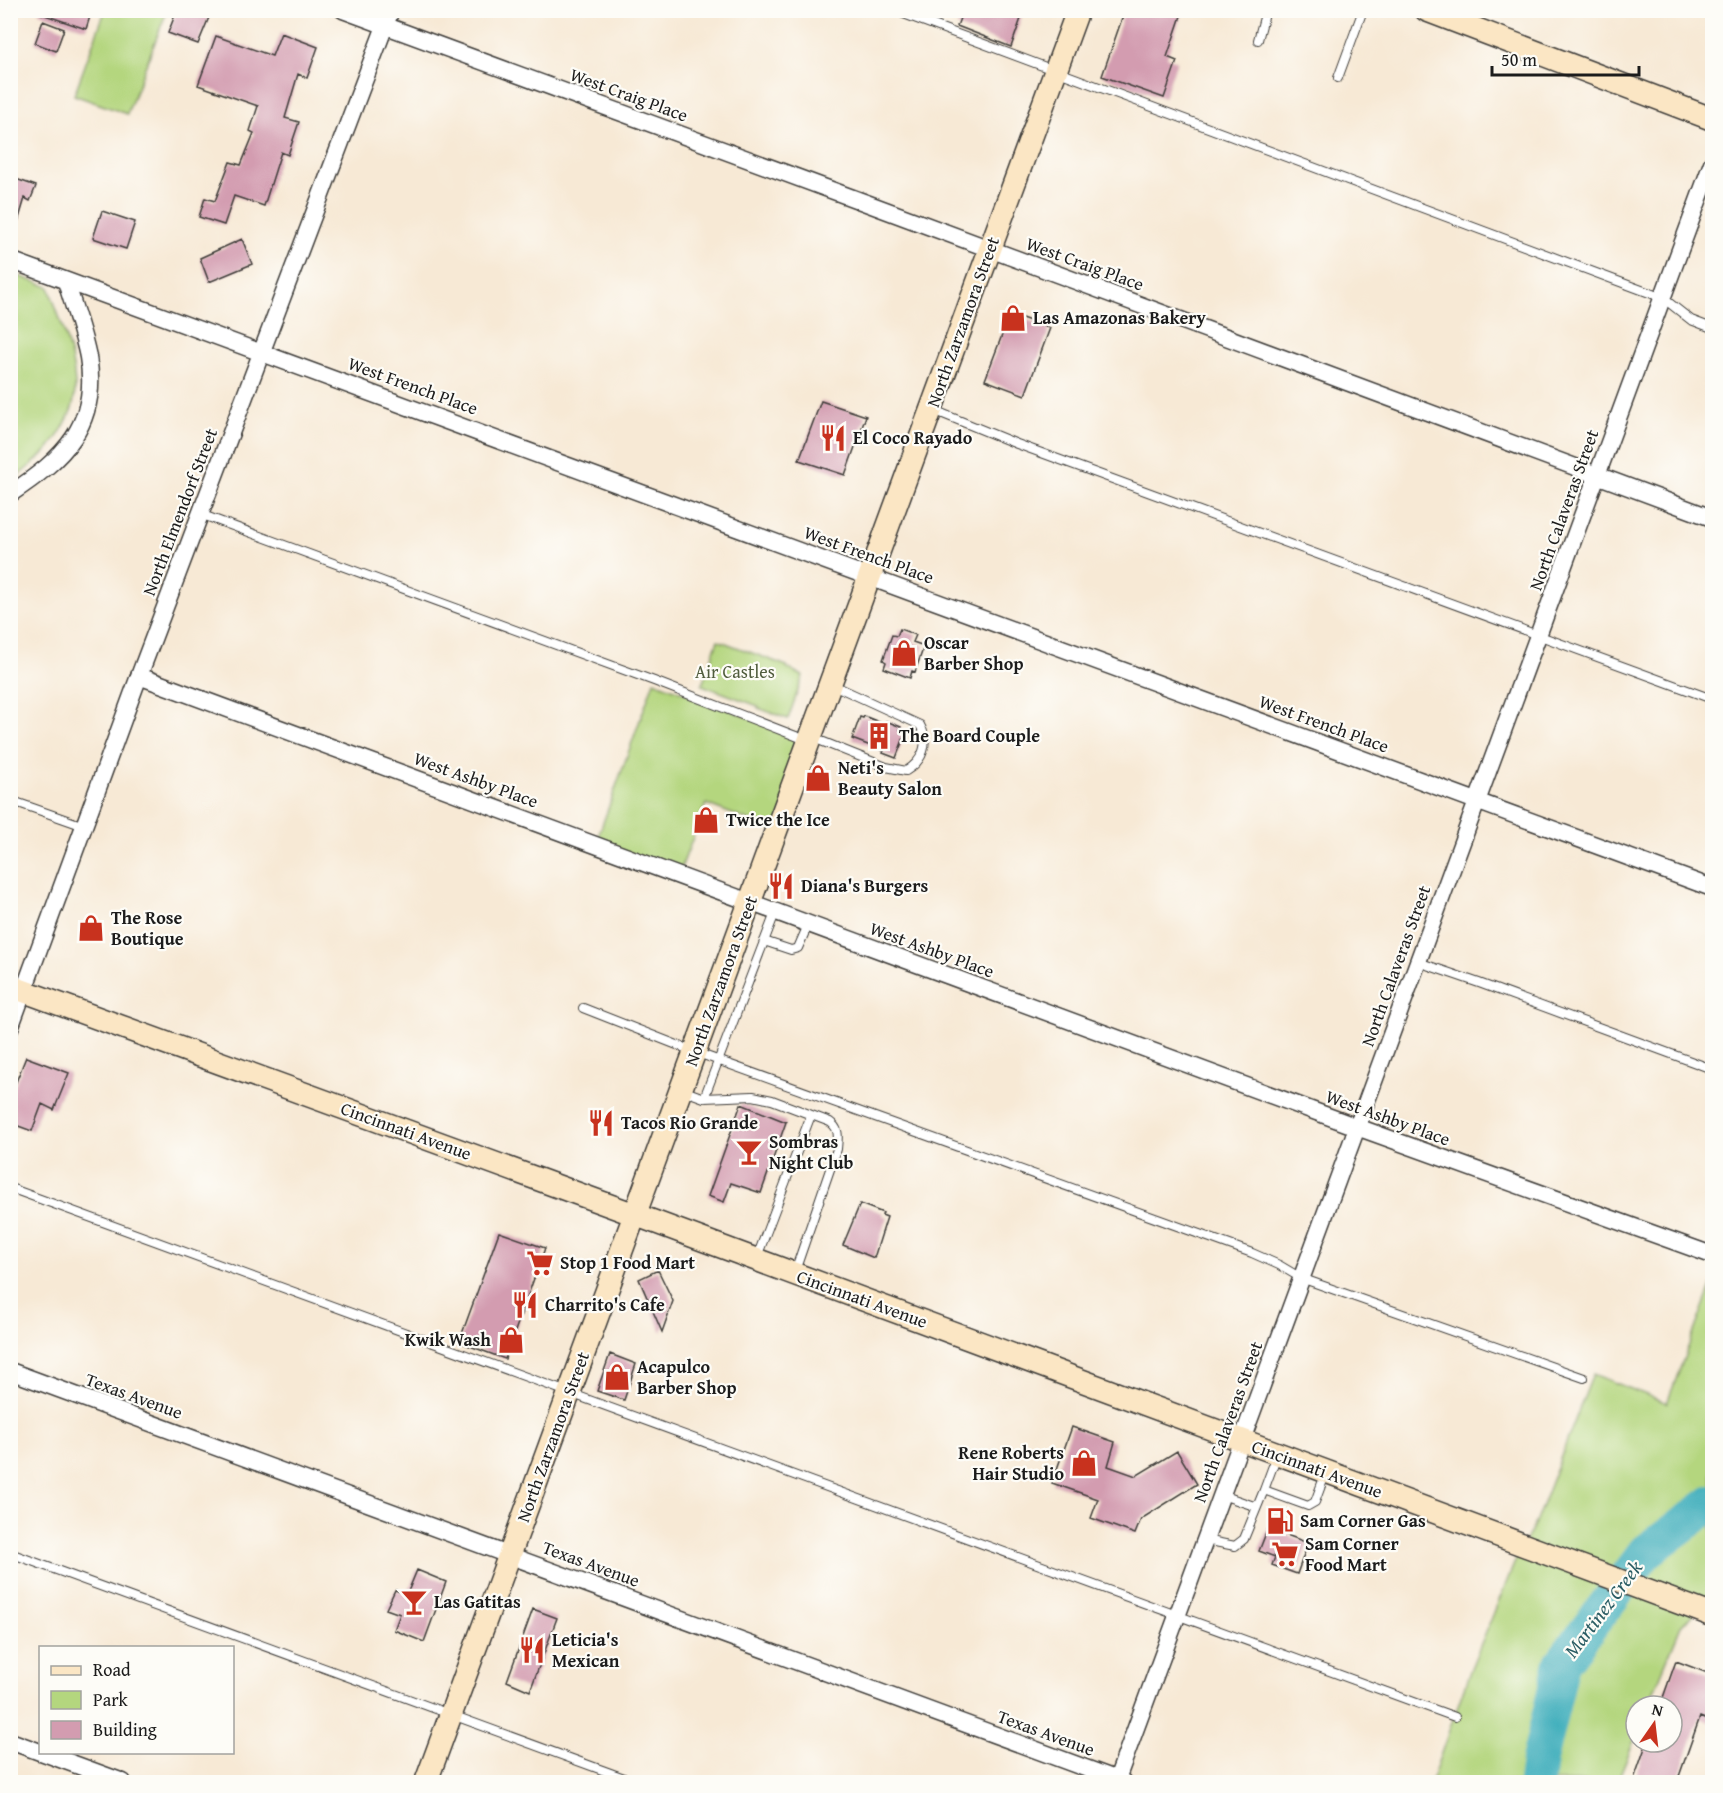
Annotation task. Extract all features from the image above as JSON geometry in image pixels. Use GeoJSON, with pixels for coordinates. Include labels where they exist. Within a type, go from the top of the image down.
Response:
{"type":"FeatureCollection","features":[{"type":"Feature","properties":{"kind":"street","name":"West Craig Place"},"geometry":{"type":"LineString","coordinates":[[343,10],[388,18],[990,250],[1713,518]]}},
{"type":"Feature","properties":{"kind":"street","name":"North Zarzamora Street"},"geometry":{"type":"LineString","coordinates":[[426,1782],[1078,10]]}},
{"type":"Feature","properties":{"kind":"street"},"geometry":{"type":"LineString","coordinates":[[1426,10],[1713,119]]}},
{"type":"Feature","properties":{"kind":"street","name":"North Elmendorf Street"},"geometry":{"type":"LineString","coordinates":[[10,1029],[17,989],[85,826],[139,676],[388,18]]}},
{"type":"Feature","properties":{"kind":"street","name":"North Calaveras Street"},"geometry":{"type":"LineString","coordinates":[[1118,1782],[1301,1278],[1713,163]]}},
{"type":"Feature","properties":{"kind":"street","name":"West French Place"},"geometry":{"type":"LineString","coordinates":[[10,260],[1713,888]]}},
{"type":"Feature","properties":{"kind":"street"},"geometry":{"type":"LineString","coordinates":[[10,494],[33,479],[66,449],[82,426],[85,416],[91,390],[87,355],[66,281]]}},
{"type":"Feature","properties":{"kind":"street","name":"West Ashby Place"},"geometry":{"type":"LineString","coordinates":[[139,676],[775,913],[1713,1255]]}},
{"type":"Feature","properties":{"kind":"street","name":"Cincinnati Avenue"},"geometry":{"type":"LineString","coordinates":[[17,989],[635,1215],[1707,1613]]}},
{"type":"Feature","properties":{"kind":"street","name":"Texas Avenue"},"geometry":{"type":"LineString","coordinates":[[10,1371],[1118,1782]]}},
{"type":"Feature","properties":{"kind":"street"},"geometry":{"type":"LineString","coordinates":[[10,1741],[39,1751]]}},
{"type":"Feature","properties":{"kind":"street"},"geometry":{"type":"LineString","coordinates":[[46,1754],[123,1782]]}},
{"type":"Feature","properties":{"kind":"lane"},"geometry":{"type":"LineString","coordinates":[[893,10],[1663,298],[1691,320],[1713,328]]}},
{"type":"Feature","properties":{"kind":"lane"},"geometry":{"type":"LineString","coordinates":[[1258,40],[1266,10]]}},
{"type":"Feature","properties":{"kind":"lane"},"geometry":{"type":"LineString","coordinates":[[1338,78],[1363,10]]}},
{"type":"Feature","properties":{"kind":"lane"},"geometry":{"type":"LineString","coordinates":[[931,409],[1028,448],[1713,699]]}},
{"type":"Feature","properties":{"kind":"lane"},"geometry":{"type":"LineString","coordinates":[[200,514],[886,767],[906,771],[917,764],[923,750],[925,734],[920,725],[831,684]]}},
{"type":"Feature","properties":{"kind":"lane"},"geometry":{"type":"LineString","coordinates":[[10,800],[85,826]]}},
{"type":"Feature","properties":{"kind":"lane"},"geometry":{"type":"LineString","coordinates":[[704,1098],[775,913]]}},
{"type":"Feature","properties":{"kind":"lane"},"geometry":{"type":"LineString","coordinates":[[764,941],[795,950],[808,925]]}},
{"type":"Feature","properties":{"kind":"lane"},"geometry":{"type":"LineString","coordinates":[[1418,962],[1713,1069]]}},
{"type":"Feature","properties":{"kind":"lane"},"geometry":{"type":"LineString","coordinates":[[583,1008],[719,1061],[1252,1253],[1279,1264],[1301,1278],[1584,1378]]}},
{"type":"Feature","properties":{"kind":"lane"},"geometry":{"type":"LineString","coordinates":[[681,1090],[704,1098],[753,1096],[772,1100],[830,1122],[836,1127],[837,1149],[794,1274]]}},
{"type":"Feature","properties":{"kind":"lane"},"geometry":{"type":"LineString","coordinates":[[756,1260],[811,1115]]}},
{"type":"Feature","properties":{"kind":"lane"},"geometry":{"type":"LineString","coordinates":[[10,1188],[1455,1716]]}},
{"type":"Feature","properties":{"kind":"lane"},"geometry":{"type":"LineString","coordinates":[[1205,1540],[1235,1546],[1244,1539],[1277,1454]]}},
{"type":"Feature","properties":{"kind":"lane"},"geometry":{"type":"LineString","coordinates":[[1264,1490],[1308,1506],[1315,1502],[1326,1472]]}},
{"type":"Feature","properties":{"kind":"lane"},"geometry":{"type":"LineString","coordinates":[[1222,1495],[1257,1507]]}},
{"type":"Feature","properties":{"kind":"lane"},"geometry":{"type":"LineString","coordinates":[[10,1553],[635,1782]]}},
{"type":"Feature","properties":{"kind":"green space"},"geometry":{"type":"Polygon","coordinates":[[[105,11],[167,11],[127,114],[74,95],[105,11]]]}},
{"type":"Feature","properties":{"kind":"green space"},"geometry":{"type":"Polygon","coordinates":[[[11,273],[49,287],[69,348],[75,379],[75,394],[70,414],[56,439],[40,457],[11,482],[11,273]]]}},
{"type":"Feature","properties":{"kind":"green space","name":"Air Castles"},"geometry":{"type":"Polygon","coordinates":[[[718,640],[787,666],[803,676],[788,719],[702,685],[718,640]]]}},
{"type":"Feature","properties":{"kind":"green space"},"geometry":{"type":"Polygon","coordinates":[[[654,681],[809,741],[776,831],[706,804],[678,876],[595,845],[654,681]]]}},
{"type":"Feature","properties":{"kind":"green space"},"geometry":{"type":"Polygon","coordinates":[[[1712,1284],[1712,1595],[1681,1626],[1653,1694],[1624,1694],[1624,1754],[1629,1754],[1619,1782],[1431,1782],[1471,1668],[1514,1564],[1536,1521],[1593,1374],[1667,1403],[1712,1284]]]}},
{"type":"Feature","properties":{"kind":"building"},"geometry":{"type":"Polygon","coordinates":[[[39,10],[92,10],[86,29],[39,13],[39,10]]]}},
{"type":"Feature","properties":{"kind":"building"},"geometry":{"type":"Polygon","coordinates":[[[177,10],[212,10],[198,44],[168,33],[177,10]]]}},
{"type":"Feature","properties":{"kind":"building"},"geometry":{"type":"Polygon","coordinates":[[[963,10],[1024,10],[1011,47],[957,26],[963,10]]]}},
{"type":"Feature","properties":{"kind":"building"},"geometry":{"type":"Polygon","coordinates":[[[1125,10],[1183,10],[1167,57],[1177,61],[1164,98],[1102,76],[1125,10]]]}},
{"type":"Feature","properties":{"kind":"building"},"geometry":{"type":"Polygon","coordinates":[[[43,21],[64,29],[56,51],[35,43],[43,21]]]}},
{"type":"Feature","properties":{"kind":"building"},"geometry":{"type":"Polygon","coordinates":[[[281,33],[318,47],[307,78],[298,74],[285,118],[299,122],[288,155],[281,152],[264,206],[234,196],[224,225],[199,217],[205,198],[215,201],[230,162],[241,165],[254,133],[250,131],[258,106],[198,85],[216,36],[272,56],[281,33]]]}},
{"type":"Feature","properties":{"kind":"building"},"geometry":{"type":"Polygon","coordinates":[[[10,177],[36,186],[30,201],[25,198],[15,232],[10,231],[10,177]]]}},
{"type":"Feature","properties":{"kind":"building"},"geometry":{"type":"Polygon","coordinates":[[[102,211],[135,222],[126,249],[93,238],[102,211]]]}},
{"type":"Feature","properties":{"kind":"building"},"geometry":{"type":"Polygon","coordinates":[[[242,239],[252,264],[209,282],[200,258],[242,239]]]}},
{"type":"Feature","properties":{"kind":"building"},"geometry":{"type":"Polygon","coordinates":[[[1019,317],[1050,328],[1025,395],[985,380],[1007,322],[1019,317]]]}},
{"type":"Feature","properties":{"kind":"building","name":"El Coco Rayado"},"geometry":{"type":"Polygon","coordinates":[[[821,401],[866,416],[845,475],[799,460],[821,401]]]}},
{"type":"Feature","properties":{"kind":"building","name":"Oscar Barber Shop"},"geometry":{"type":"Polygon","coordinates":[[[900,629],[916,635],[913,642],[924,646],[915,672],[912,671],[910,678],[884,668],[886,662],[883,660],[892,635],[897,636],[900,629]]]}},
{"type":"Feature","properties":{"kind":"building","name":"The Board Couple"},"geometry":{"type":"Polygon","coordinates":[[[864,716],[884,724],[886,721],[901,727],[900,730],[906,732],[896,758],[852,739],[860,717],[864,716]]]}},
{"type":"Feature","properties":{"kind":"building"},"geometry":{"type":"Polygon","coordinates":[[[26,1057],[69,1073],[54,1110],[42,1104],[32,1131],[10,1123],[10,1097],[26,1057]]]}},
{"type":"Feature","properties":{"kind":"building","name":"Sombras Night Club"},"geometry":{"type":"Polygon","coordinates":[[[741,1104],[786,1122],[761,1193],[731,1183],[724,1202],[708,1196],[741,1104]]]}},
{"type":"Feature","properties":{"kind":"building"},"geometry":{"type":"Polygon","coordinates":[[[860,1204],[883,1213],[882,1215],[887,1217],[874,1258],[843,1245],[860,1204]]]}},
{"type":"Feature","properties":{"kind":"building"},"geometry":{"type":"Polygon","coordinates":[[[499,1232],[545,1248],[505,1359],[459,1342],[499,1232]]]}},
{"type":"Feature","properties":{"kind":"building"},"geometry":{"type":"Polygon","coordinates":[[[658,1270],[673,1301],[662,1332],[639,1279],[658,1270]]]}},
{"type":"Feature","properties":{"kind":"building","name":"Acapulco Barber Shop"},"geometry":{"type":"Polygon","coordinates":[[[610,1354],[636,1364],[624,1400],[597,1391],[610,1354]]]}},
{"type":"Feature","properties":{"kind":"building"},"geometry":{"type":"Polygon","coordinates":[[[1072,1427],[1115,1442],[1108,1466],[1136,1476],[1177,1451],[1197,1484],[1141,1519],[1135,1534],[1091,1518],[1098,1499],[1052,1483],[1072,1427]]]}},
{"type":"Feature","properties":{"kind":"building","name":"Sam Corner Food Mart"},"geometry":{"type":"Polygon","coordinates":[[[1268,1528],[1308,1543],[1297,1574],[1272,1565],[1275,1557],[1259,1551],[1268,1528]]]}},
{"type":"Feature","properties":{"kind":"building","name":"Las Gatitas"},"geometry":{"type":"Polygon","coordinates":[[[417,1570],[446,1582],[424,1642],[394,1630],[400,1614],[386,1609],[395,1590],[407,1594],[417,1570]]]}},
{"type":"Feature","properties":{"kind":"building","name":"Leticia's Mexican"},"geometry":{"type":"Polygon","coordinates":[[[533,1609],[557,1618],[530,1691],[507,1681],[533,1609]]]}},
{"type":"Feature","properties":{"kind":"building"},"geometry":{"type":"Polygon","coordinates":[[[1676,1661],[1713,1675],[1713,1722],[1700,1717],[1677,1782],[1633,1782],[1643,1754],[1684,1754],[1684,1694],[1664,1694],[1676,1661]]]}},
{"type":"Feature","properties":{"kind":"waterway","name":"Martinez Creek"},"geometry":{"type":"LineString","coordinates":[[1536,1782],[1562,1663],[1646,1552],[1712,1503]]}},
{"type":"Feature","properties":{"kind":"place","name":"Las Amazonas Bakery"},"geometry":{"type":"Point","coordinates":[1013,318]}},
{"type":"Feature","properties":{"kind":"place","name":"El Coco Rayado"},"geometry":{"type":"Point","coordinates":[833,438]}},
{"type":"Feature","properties":{"kind":"place","name":"Oscar Barber Shop"},"geometry":{"type":"Point","coordinates":[904,653]}},
{"type":"Feature","properties":{"kind":"place","name":"The Board Couple"},"geometry":{"type":"Point","coordinates":[879,736]}},
{"type":"Feature","properties":{"kind":"place","name":"Neti's Beauty Salon"},"geometry":{"type":"Point","coordinates":[818,778]}},
{"type":"Feature","properties":{"kind":"place","name":"Twice the Ice"},"geometry":{"type":"Point","coordinates":[706,820]}},
{"type":"Feature","properties":{"kind":"place","name":"Diana's Burgers"},"geometry":{"type":"Point","coordinates":[781,886]}},
{"type":"Feature","properties":{"kind":"place","name":"The Rose Boutique"},"geometry":{"type":"Point","coordinates":[91,928]}},
{"type":"Feature","properties":{"kind":"place","name":"Tacos Rio Grande"},"geometry":{"type":"Point","coordinates":[601,1123]}},
{"type":"Feature","properties":{"kind":"place","name":"Sombras Night Club"},"geometry":{"type":"Point","coordinates":[749,1152]}},
{"type":"Feature","properties":{"kind":"place","name":"Stop 1 Food Mart"},"geometry":{"type":"Point","coordinates":[540,1263]}},
{"type":"Feature","properties":{"kind":"place","name":"Charrito's Cafe"},"geometry":{"type":"Point","coordinates":[525,1305]}},
{"type":"Feature","properties":{"kind":"place","name":"Kwik Wash"},"geometry":{"type":"Point","coordinates":[511,1340]}},
{"type":"Feature","properties":{"kind":"place","name":"Acapulco Barber Shop"},"geometry":{"type":"Point","coordinates":[617,1377]}},
{"type":"Feature","properties":{"kind":"place","name":"Rene Roberts Hair Studio"},"geometry":{"type":"Point","coordinates":[1084,1463]}},
{"type":"Feature","properties":{"kind":"place","name":"Sam Corner Gas"},"geometry":{"type":"Point","coordinates":[1280,1521]}},
{"type":"Feature","properties":{"kind":"place","name":"Sam Corner Food Mart"},"geometry":{"type":"Point","coordinates":[1285,1554]}},
{"type":"Feature","properties":{"kind":"place","name":"Las Gatitas"},"geometry":{"type":"Point","coordinates":[414,1602]}},
{"type":"Feature","properties":{"kind":"place","name":"Leticia's Mexican"},"geometry":{"type":"Point","coordinates":[532,1650]}}]}
